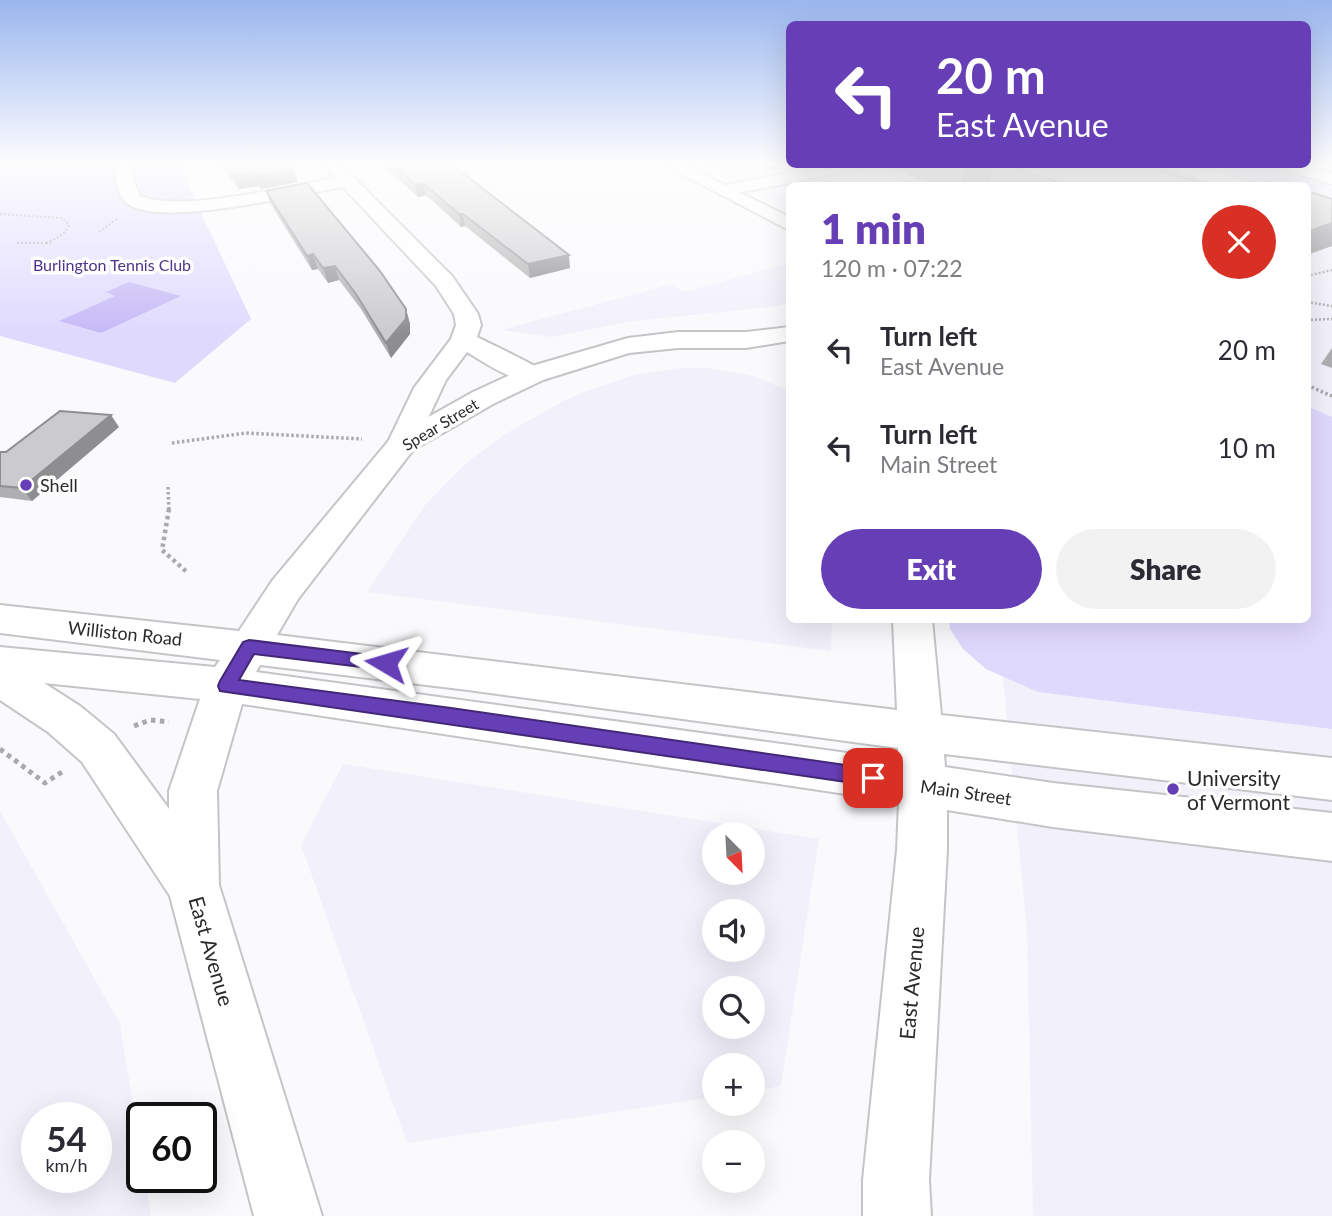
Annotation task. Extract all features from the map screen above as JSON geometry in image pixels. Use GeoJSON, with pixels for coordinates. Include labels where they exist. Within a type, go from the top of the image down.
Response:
{"type":"FeatureCollection","features":[{"type":"Feature","properties":{"kind":"main road"},"geometry":{"type":"LineString","coordinates":[[386,221],[444,281],[460,301],[469,324],[465,340],[433,379],[402,444]]}},
{"type":"Feature","properties":{"kind":"main road","name":"Spear Street"},"geometry":{"type":"LineString","coordinates":[[249,647],[285,590],[402,444],[483,398],[534,374],[628,346],[678,340],[719,340],[786,334]]}},
{"type":"Feature","properties":{"kind":"main road"},"geometry":{"type":"LineString","coordinates":[[465,340],[506,364],[534,374]]}},
{"type":"Feature","properties":{"kind":"main road","name":"Spear Street"},"geometry":{"type":"LineString","coordinates":[[719,340],[786,359]]}},
{"type":"Feature","properties":{"kind":"main road","name":"Williston Road"},"geometry":{"type":"LineString","coordinates":[[0,619],[249,647]]}},
{"type":"Feature","properties":{"kind":"main road"},"geometry":{"type":"LineString","coordinates":[[914,623],[921,759]]}},
{"type":"Feature","properties":{"kind":"main road","name":"East Avenue"},"geometry":{"type":"LineString","coordinates":[[249,647],[226,686],[193,791],[193,885],[288,1216]]}},
{"type":"Feature","properties":{"kind":"main road","name":"Main Street"},"geometry":{"type":"LineString","coordinates":[[249,647],[921,759],[1053,805],[1318,839]]}},
{"type":"Feature","properties":{"kind":"main road"},"geometry":{"type":"LineString","coordinates":[[0,663],[226,686]]}},
{"type":"Feature","properties":{"kind":"main road"},"geometry":{"type":"LineString","coordinates":[[0,680],[39,700],[79,729],[98,748],[193,885]]}},
{"type":"Feature","properties":{"kind":"main road","name":"Main Street"},"geometry":{"type":"LineString","coordinates":[[226,686],[451,715],[921,759],[1332,779]]}},
{"type":"Feature","properties":{"kind":"main road","name":"East Avenue"},"geometry":{"type":"LineString","coordinates":[[891,1204],[922,850],[921,759]]}},
{"type":"Feature","properties":{"kind":"path"},"geometry":{"type":"LineString","coordinates":[[17,243],[49,243],[67,232],[69,224],[62,221]]}},
{"type":"Feature","properties":{"kind":"path"},"geometry":{"type":"LineString","coordinates":[[1311,275],[1332,270]]}},
{"type":"Feature","properties":{"kind":"path"},"geometry":{"type":"LineString","coordinates":[[1311,303],[1332,306]]}},
{"type":"Feature","properties":{"kind":"path"},"geometry":{"type":"LineString","coordinates":[[1311,320],[1332,319]]}},
{"type":"Feature","properties":{"kind":"path"},"geometry":{"type":"LineString","coordinates":[[1311,387],[1332,396]]}},
{"type":"Feature","properties":{"kind":"path"},"geometry":{"type":"LineString","coordinates":[[172,443],[246,433],[363,439]]}},
{"type":"Feature","properties":{"kind":"path"},"geometry":{"type":"LineString","coordinates":[[167,487],[172,503],[162,550],[188,573]]}},
{"type":"Feature","properties":{"kind":"path"},"geometry":{"type":"LineString","coordinates":[[139,722],[150,720],[171,723]]}},
{"type":"Feature","properties":{"kind":"path"},"geometry":{"type":"LineString","coordinates":[[0,749],[45,783],[61,772]]}},
{"type":"Feature","properties":{"kind":"shaded area","name":"University of Vermont"},"geometry":{"type":"Polygon","coordinates":[[[1311,221],[1332,221],[1332,1216],[1033,1216],[1027,932],[1000,646],[1272,623],[1311,623],[1311,221]]]}},
{"type":"Feature","properties":{"kind":"shaded area"},"geometry":{"type":"Polygon","coordinates":[[[786,264],[786,304],[778,306],[627,322],[552,337],[501,330],[672,284],[684,292],[786,264]]]}},
{"type":"Feature","properties":{"kind":"shaded area"},"geometry":{"type":"Polygon","coordinates":[[[129,282],[181,296],[101,333],[59,321],[115,296],[106,292],[129,282]]]}},
{"type":"Feature","properties":{"kind":"shaded area"},"geometry":{"type":"Polygon","coordinates":[[[682,368],[707,368],[754,376],[786,390],[786,623],[832,623],[831,651],[367,592],[426,504],[464,465],[502,436],[563,401],[634,375],[682,368]]]}},
{"type":"Feature","properties":{"kind":"shaded area"},"geometry":{"type":"Polygon","coordinates":[[[343,764],[711,822],[702,822],[702,886],[765,886],[765,830],[819,839],[781,1086],[765,1089],[765,1053],[702,1053],[702,1099],[407,1143],[301,845],[343,764]]]}},
{"type":"Feature","properties":{"kind":"shaded area"},"geometry":{"type":"Polygon","coordinates":[[[0,811],[120,1024],[133,1102],[126,1102],[126,1193],[147,1193],[151,1216],[0,1216],[0,811]]]}},
{"type":"Feature","properties":{"kind":"green space","name":"Burlington Tennis Club"},"geometry":{"type":"Polygon","coordinates":[[[0,221],[205,221],[251,319],[175,383],[0,336],[0,221]]]}},
{"type":"Feature","properties":{"kind":"green space"},"geometry":{"type":"Polygon","coordinates":[[[1311,408],[1332,417],[1332,729],[1038,692],[986,669],[963,649],[950,629],[949,623],[1311,623],[1311,408]]]}},
{"type":"Feature","properties":{"kind":"building"},"geometry":{"type":"Polygon","coordinates":[[[285,221],[338,221],[380,271],[406,309],[406,319],[386,343],[335,266],[323,268],[313,254],[307,256],[285,221]]]}},
{"type":"Feature","properties":{"kind":"building"},"geometry":{"type":"Polygon","coordinates":[[[472,221],[525,221],[569,255],[528,264],[472,221]]]}},
{"type":"Feature","properties":{"kind":"building"},"geometry":{"type":"Polygon","coordinates":[[[1311,221],[1332,221],[1311,231],[1311,221]]]}},
{"type":"Feature","properties":{"kind":"building"},"geometry":{"type":"Polygon","coordinates":[[[60,411],[111,415],[22,488],[0,486],[0,452],[6,452],[60,411]]]}},
{"type":"Feature","properties":{"kind":"place","name":"Shell"},"geometry":{"type":"Point","coordinates":[26,485]}},
{"type":"Feature","properties":{"kind":"place","name":"University of Vermont"},"geometry":{"type":"Point","coordinates":[1173,789]}},
{"type":"Feature","properties":{"kind":"route"},"geometry":{"type":"LineString","coordinates":[[386,663],[249,647],[226,686],[451,715],[873,778]]}}]}
